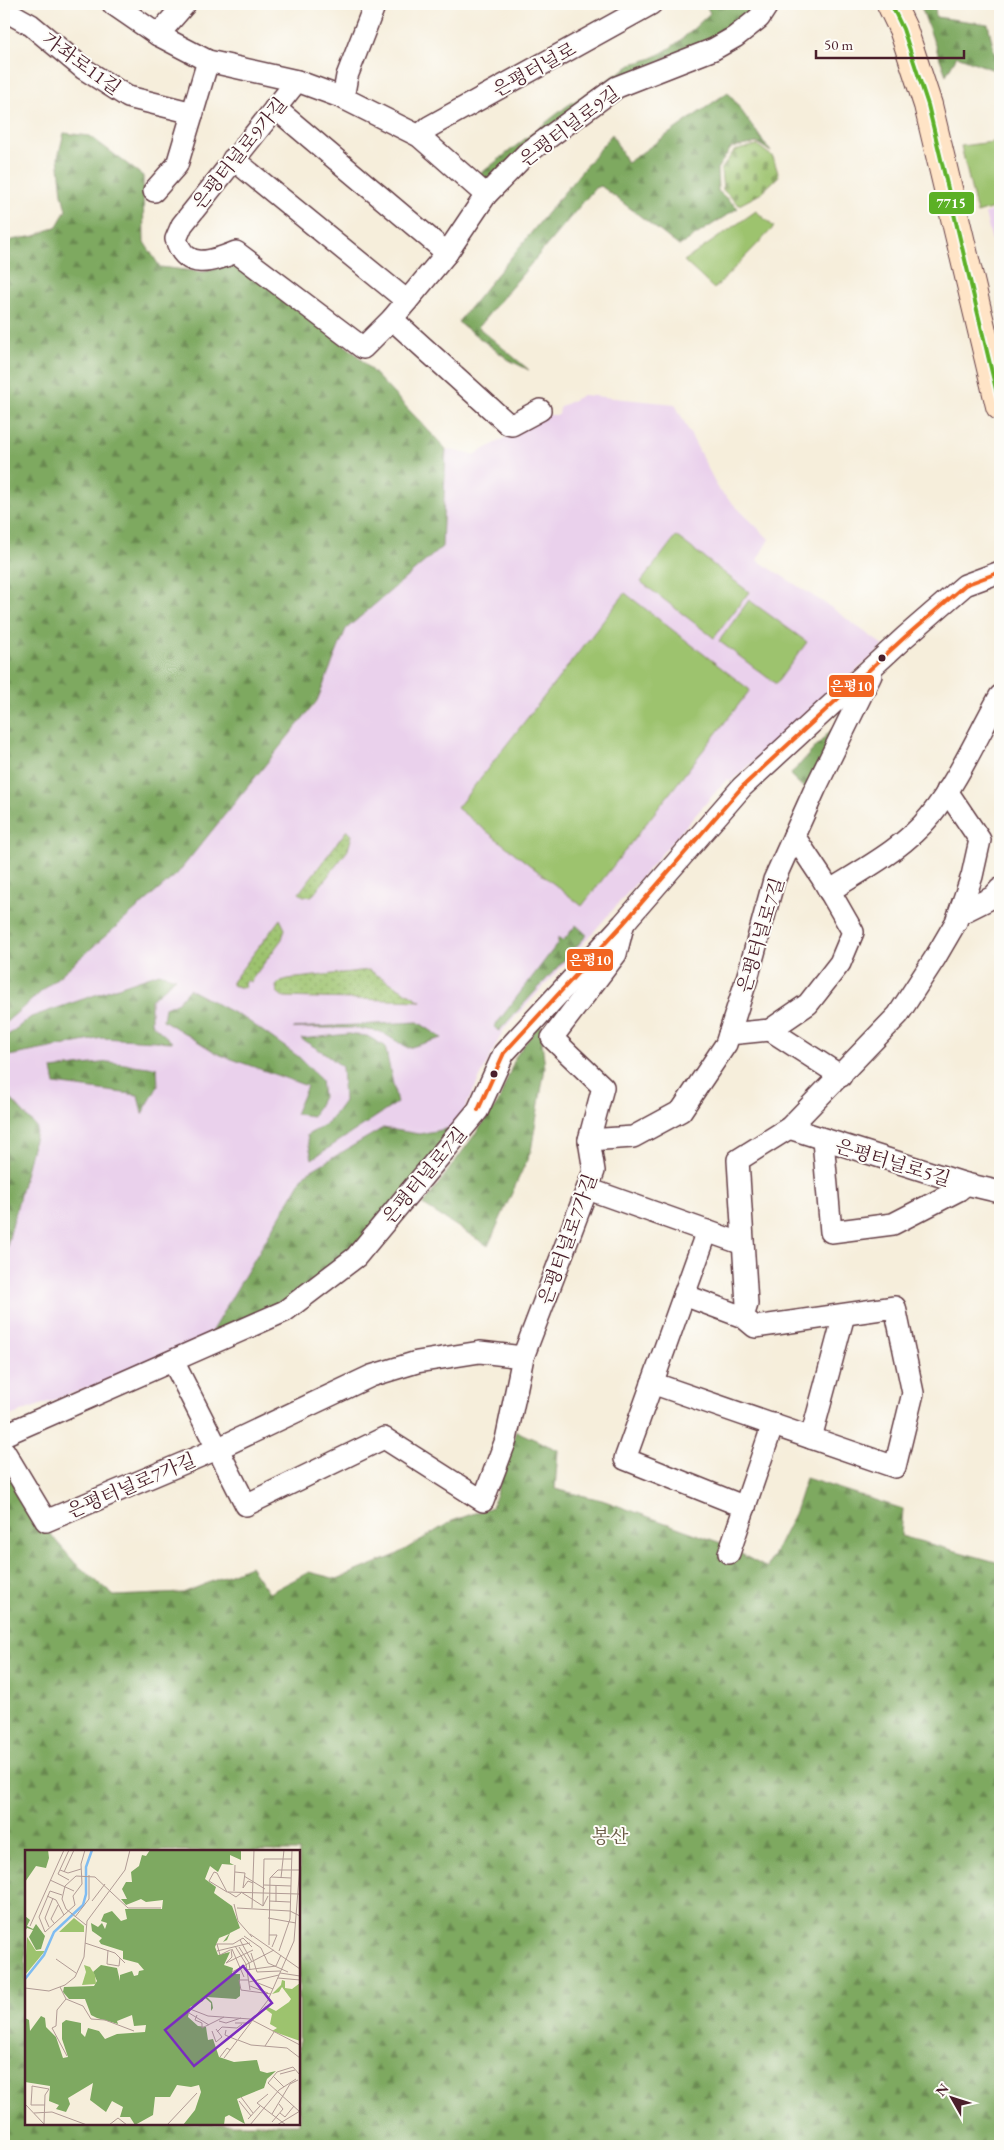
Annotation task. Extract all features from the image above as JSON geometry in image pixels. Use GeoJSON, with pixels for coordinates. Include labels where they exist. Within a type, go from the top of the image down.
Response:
{"type":"FeatureCollection","features":[{"type":"Feature","properties":{"kind":"main road"},"geometry":{"type":"LineString","coordinates":[[891,4],[903,29],[928,104],[1000,406]]}},
{"type":"Feature","properties":{"kind":"street","name":"은평터널로9가길"},"geometry":{"type":"LineString","coordinates":[[113,4],[158,35],[208,61],[297,81],[343,98],[419,136],[486,195]]}},
{"type":"Feature","properties":{"kind":"street"},"geometry":{"type":"LineString","coordinates":[[158,35],[185,4]]}},
{"type":"Feature","properties":{"kind":"street"},"geometry":{"type":"LineString","coordinates":[[343,98],[347,76],[375,4]]}},
{"type":"Feature","properties":{"kind":"street","name":"은평터널로9길"},"geometry":{"type":"LineString","coordinates":[[182,225],[176,239],[179,249],[186,258],[201,262],[218,259],[236,252],[363,348],[408,301],[447,253],[486,195],[526,154],[617,87],[714,49],[728,41],[758,18],[768,4]]}},
{"type":"Feature","properties":{"kind":"street","name":"은평터널로"},"geometry":{"type":"LineString","coordinates":[[419,136],[429,127],[645,5]]}},
{"type":"Feature","properties":{"kind":"street","name":"가좌로11길"},"geometry":{"type":"LineString","coordinates":[[4,10],[31,25],[84,69],[128,97],[193,113]]}},
{"type":"Feature","properties":{"kind":"street"},"geometry":{"type":"LineString","coordinates":[[154,191],[177,164],[208,61]]}},
{"type":"Feature","properties":{"kind":"street","name":"은평터널로9가길"},"geometry":{"type":"LineString","coordinates":[[182,225],[297,81]]}},
{"type":"Feature","properties":{"kind":"street"},"geometry":{"type":"LineString","coordinates":[[275,108],[447,253]]}},
{"type":"Feature","properties":{"kind":"street"},"geometry":{"type":"LineString","coordinates":[[233,159],[408,301]]}},
{"type":"Feature","properties":{"kind":"street"},"geometry":{"type":"LineString","coordinates":[[392,319],[508,424],[512,425],[540,410]]}},
{"type":"Feature","properties":{"kind":"street","name":"은평터널로7길"},"geometry":{"type":"LineString","coordinates":[[4,1435],[284,1310],[356,1257],[478,1110],[504,1053],[623,924],[742,788],[905,637],[965,585],[1000,572]]}},
{"type":"Feature","properties":{"kind":"street","name":"은평터널로7길"},"geometry":{"type":"LineString","coordinates":[[588,1140],[633,1138],[681,1111],[726,1044],[774,880],[875,666]]}},
{"type":"Feature","properties":{"kind":"street"},"geometry":{"type":"LineString","coordinates":[[829,891],[896,848],[930,816],[947,791],[1000,696]]}},
{"type":"Feature","properties":{"kind":"street"},"geometry":{"type":"LineString","coordinates":[[744,1317],[746,1304],[738,1160],[789,1128],[841,1076],[898,1015],[935,958],[959,914],[972,876],[980,840],[947,791]]}},
{"type":"Feature","properties":{"kind":"street"},"geometry":{"type":"LineString","coordinates":[[729,1034],[770,1030],[808,1004],[840,963],[853,932],[794,836]]}},
{"type":"Feature","properties":{"kind":"street"},"geometry":{"type":"LineString","coordinates":[[959,914],[993,897],[1000,889]]}},
{"type":"Feature","properties":{"kind":"street","name":"은평터널로7가길"},"geometry":{"type":"LineString","coordinates":[[173,1361],[246,1505],[384,1438],[483,1501],[506,1440],[523,1357],[594,1171],[588,1140],[603,1088],[552,1038],[616,954],[623,924]]}},
{"type":"Feature","properties":{"kind":"street"},"geometry":{"type":"LineString","coordinates":[[770,1030],[841,1076]]}},
{"type":"Feature","properties":{"kind":"street","name":"은평터널로5길"},"geometry":{"type":"LineString","coordinates":[[789,1128],[966,1184]]}},
{"type":"Feature","properties":{"kind":"street","name":"은평터널로5길"},"geometry":{"type":"LineString","coordinates":[[823,1140],[831,1232],[893,1224],[959,1190],[966,1184]]}},
{"type":"Feature","properties":{"kind":"street"},"geometry":{"type":"LineString","coordinates":[[966,1184],[1000,1192]]}},
{"type":"Feature","properties":{"kind":"street"},"geometry":{"type":"LineString","coordinates":[[588,1189],[743,1244]]}},
{"type":"Feature","properties":{"kind":"street"},"geometry":{"type":"LineString","coordinates":[[707,1231],[625,1459],[745,1507]]}},
{"type":"Feature","properties":{"kind":"street"},"geometry":{"type":"LineString","coordinates":[[652,1383],[895,1467],[913,1393],[895,1307],[755,1327],[744,1317],[684,1295]]}},
{"type":"Feature","properties":{"kind":"street"},"geometry":{"type":"LineString","coordinates":[[811,1438],[844,1314]]}},
{"type":"Feature","properties":{"kind":"street","name":"은평터널로7가길"},"geometry":{"type":"LineString","coordinates":[[4,1451],[46,1521],[217,1449],[371,1376],[408,1365],[480,1352],[523,1357]]}},
{"type":"Feature","properties":{"kind":"street"},"geometry":{"type":"LineString","coordinates":[[729,1553],[773,1424]]}},
{"type":"Feature","properties":{"kind":"shaded area"},"geometry":{"type":"Polygon","coordinates":[[[1000,208],[1000,274],[985,213],[1000,208]]]}},
{"type":"Feature","properties":{"kind":"shaded area"},"geometry":{"type":"Polygon","coordinates":[[[583,395],[675,404],[719,490],[769,539],[757,560],[832,608],[884,646],[731,781],[727,779],[589,937],[503,1031],[459,1120],[380,1211],[185,1353],[4,1418],[4,1258],[37,1128],[4,1091],[4,1024],[177,874],[317,702],[346,629],[442,547],[446,449],[474,455],[547,415],[559,415],[560,407],[583,395]]]}},
{"type":"Feature","properties":{"kind":"green space"},"geometry":{"type":"Polygon","coordinates":[[[705,4],[758,4],[752,12],[725,34],[637,71],[488,186],[475,178],[567,106],[634,63],[645,61],[666,51],[710,13],[705,4]]]}},
{"type":"Feature","properties":{"kind":"green space"},"geometry":{"type":"Polygon","coordinates":[[[920,4],[935,4],[936,17],[988,24],[999,72],[957,56],[946,75],[920,4]]]}},
{"type":"Feature","properties":{"kind":"green space"},"geometry":{"type":"Polygon","coordinates":[[[728,92],[771,152],[757,143],[731,148],[717,169],[718,191],[738,208],[679,246],[601,186],[595,188],[478,327],[529,370],[509,360],[458,322],[612,134],[627,163],[728,92]]]}},
{"type":"Feature","properties":{"kind":"green space"},"geometry":{"type":"Polygon","coordinates":[[[64,133],[90,136],[143,176],[144,242],[160,267],[203,272],[236,263],[355,353],[446,449],[442,547],[346,629],[317,701],[177,874],[4,1024],[4,249],[11,240],[35,236],[57,226],[66,210],[62,194],[58,157],[64,133]]]}},
{"type":"Feature","properties":{"kind":"green space"},"geometry":{"type":"Polygon","coordinates":[[[1000,141],[1000,206],[977,213],[961,146],[1000,141]]]}},
{"type":"Feature","properties":{"kind":"green space"},"geometry":{"type":"Polygon","coordinates":[[[757,145],[773,157],[779,176],[760,194],[739,205],[723,190],[721,170],[734,151],[757,145]]]}},
{"type":"Feature","properties":{"kind":"green space"},"geometry":{"type":"Polygon","coordinates":[[[756,211],[774,227],[714,289],[684,261],[756,211]]]}},
{"type":"Feature","properties":{"kind":"green space"},"geometry":{"type":"Polygon","coordinates":[[[676,536],[749,592],[714,638],[641,582],[676,536]]]}},
{"type":"Feature","properties":{"kind":"green space"},"geometry":{"type":"Polygon","coordinates":[[[625,593],[750,690],[582,906],[457,808],[625,593]]]}},
{"type":"Feature","properties":{"kind":"green space"},"geometry":{"type":"Polygon","coordinates":[[[749,600],[807,642],[776,684],[719,641],[749,600]]]}},
{"type":"Feature","properties":{"kind":"green space"},"geometry":{"type":"Polygon","coordinates":[[[832,729],[837,737],[806,790],[790,775],[832,729]]]}},
{"type":"Feature","properties":{"kind":"green space"},"geometry":{"type":"Polygon","coordinates":[[[347,830],[352,835],[348,850],[314,894],[304,896],[299,893],[347,830]]]}},
{"type":"Feature","properties":{"kind":"green space"},"geometry":{"type":"Polygon","coordinates":[[[280,919],[285,929],[282,939],[250,982],[247,980],[243,988],[232,985],[232,982],[280,919]]]}},
{"type":"Feature","properties":{"kind":"green space"},"geometry":{"type":"Polygon","coordinates":[[[576,925],[587,935],[499,1031],[494,1027],[558,943],[558,938],[563,941],[576,925]]]}},
{"type":"Feature","properties":{"kind":"green space"},"geometry":{"type":"Polygon","coordinates":[[[369,970],[421,1001],[283,997],[277,992],[276,986],[281,981],[288,979],[369,970]]]}},
{"type":"Feature","properties":{"kind":"green space"},"geometry":{"type":"Polygon","coordinates":[[[159,973],[176,978],[151,1000],[151,1023],[172,1042],[102,1038],[4,1057],[4,1038],[31,1017],[159,973]]]}},
{"type":"Feature","properties":{"kind":"green space"},"geometry":{"type":"Polygon","coordinates":[[[189,989],[247,1020],[299,1057],[321,1080],[323,1097],[313,1116],[295,1114],[307,1086],[218,1054],[163,1020],[165,1008],[178,1002],[189,989]]]}},
{"type":"Feature","properties":{"kind":"green space"},"geometry":{"type":"Polygon","coordinates":[[[418,1022],[442,1038],[408,1048],[381,1032],[356,1028],[293,1028],[418,1022]]]}},
{"type":"Feature","properties":{"kind":"green space"},"geometry":{"type":"Polygon","coordinates":[[[540,1023],[545,1068],[531,1151],[488,1246],[423,1205],[498,1103],[516,1056],[540,1023]]]}},
{"type":"Feature","properties":{"kind":"green space"},"geometry":{"type":"Polygon","coordinates":[[[348,1034],[367,1036],[385,1046],[397,1103],[312,1159],[307,1135],[328,1123],[344,1101],[342,1067],[326,1054],[301,1039],[348,1034]]]}},
{"type":"Feature","properties":{"kind":"green space"},"geometry":{"type":"Polygon","coordinates":[[[108,1062],[157,1068],[158,1086],[142,1114],[138,1095],[55,1084],[52,1069],[108,1062]]]}},
{"type":"Feature","properties":{"kind":"green space"},"geometry":{"type":"Polygon","coordinates":[[[4,1091],[37,1128],[4,1258],[4,1091]]]}},
{"type":"Feature","properties":{"kind":"green space"},"geometry":{"type":"Polygon","coordinates":[[[457,1127],[354,1249],[278,1309],[207,1339],[305,1174],[383,1128],[419,1134],[457,1127]]]}},
{"type":"Feature","properties":{"kind":"green space","name":"봉산"},"geometry":{"type":"Polygon","coordinates":[[[516,1431],[558,1450],[555,1489],[602,1500],[721,1543],[767,1568],[795,1512],[806,1478],[903,1509],[901,1536],[1000,1563],[1000,2146],[4,2146],[4,1460],[39,1521],[75,1563],[114,1596],[183,1593],[250,1566],[269,1593],[309,1572],[337,1579],[396,1555],[452,1521],[492,1507],[516,1431]]]}},
{"type":"Feature","properties":{"kind":"transit line","name":"7715"},"geometry":{"type":"LineString","coordinates":[[891,4],[903,29],[928,105],[1000,406]]}},
{"type":"Feature","properties":{"kind":"transit line","name":"은평10"},"geometry":{"type":"LineString","coordinates":[[478,1110],[504,1053],[623,924],[742,787],[905,637],[965,585],[1000,572]]}}]}
